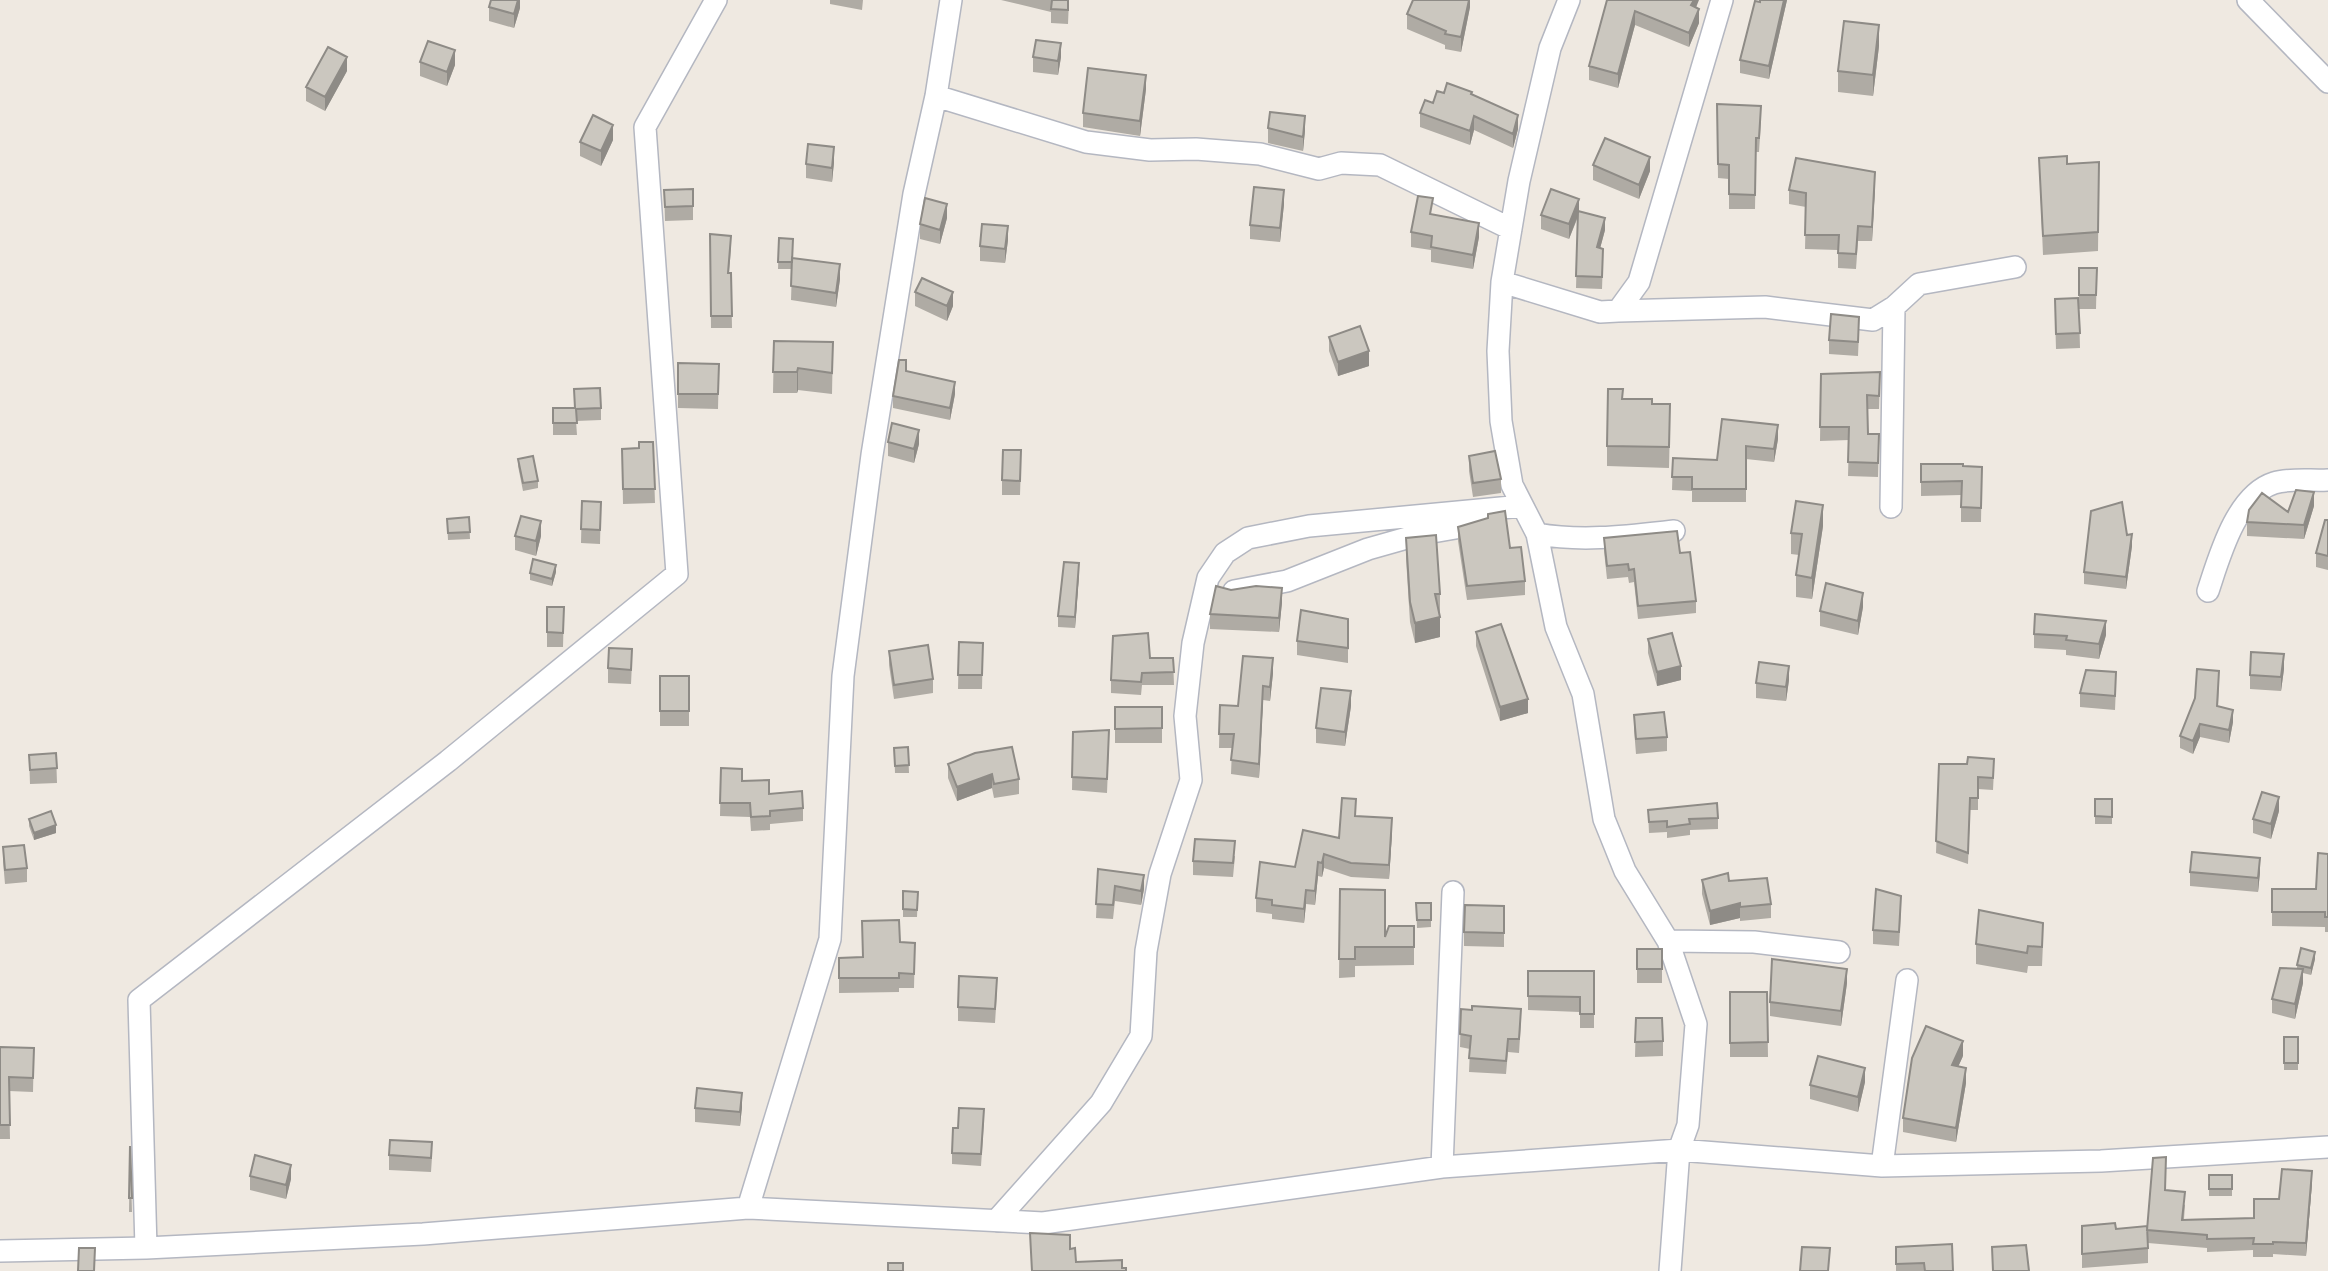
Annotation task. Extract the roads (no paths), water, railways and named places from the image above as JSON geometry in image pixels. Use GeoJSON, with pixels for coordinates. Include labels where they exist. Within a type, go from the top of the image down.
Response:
{"type":"FeatureCollection","features":[{"type":"Feature","properties":{"kind":"street"},"geometry":{"type":"LineString","coordinates":[[146,1248],[139,1000],[448,761],[677,574],[645,127],[716,0]]}},
{"type":"Feature","properties":{"kind":"street"},"geometry":{"type":"LineString","coordinates":[[748,1208],[830,939],[843,676],[872,455],[914,194],[936,96],[951,0]]}},
{"type":"Feature","properties":{"kind":"street"},"geometry":{"type":"LineString","coordinates":[[1569,0],[1550,48],[1502,282],[1498,351],[1501,421],[1511,485],[1537,534],[1556,627],[1583,694],[1604,819],[1625,871],[1668,941],[1696,1024],[1688,1125],[1679,1150],[1671,1271]]}},
{"type":"Feature","properties":{"kind":"street"},"geometry":{"type":"LineString","coordinates":[[1618,311],[1639,282],[1721,0]]}},
{"type":"Feature","properties":{"kind":"street"},"geometry":{"type":"LineString","coordinates":[[2248,0],[2328,82]]}},
{"type":"Feature","properties":{"kind":"street"},"geometry":{"type":"LineString","coordinates":[[936,96],[1086,142],[1150,150],[1196,149],[1261,154],[1319,169],[1340,163],[1380,165],[1425,190],[1511,229]]}},
{"type":"Feature","properties":{"kind":"street"},"geometry":{"type":"LineString","coordinates":[[1502,282],[1600,312],[1765,307],[1872,320],[1894,307],[1919,284],[2015,267]]}},
{"type":"Feature","properties":{"kind":"street"},"geometry":{"type":"LineString","coordinates":[[1891,508],[1894,307]]}},
{"type":"Feature","properties":{"kind":"street"},"geometry":{"type":"LineString","coordinates":[[2208,591],[2225,540],[2250,498],[2274,482],[2328,481]]}},
{"type":"Feature","properties":{"kind":"street"},"geometry":{"type":"LineString","coordinates":[[996,1221],[1101,1103],[1142,1036],[1146,951],[1160,874],[1191,780],[1185,716],[1194,643],[1208,578],[1233,546],[1248,538],[1309,526],[1522,506]]}},
{"type":"Feature","properties":{"kind":"street"},"geometry":{"type":"LineString","coordinates":[[1208,578],[1220,588],[1233,591],[1287,581],[1368,550],[1421,534],[1467,526],[1490,511]]}},
{"type":"Feature","properties":{"kind":"street"},"geometry":{"type":"LineString","coordinates":[[1537,534],[1562,538],[1603,538],[1674,531]]}},
{"type":"Feature","properties":{"kind":"street"},"geometry":{"type":"LineString","coordinates":[[1442,1167],[1453,892]]}},
{"type":"Feature","properties":{"kind":"street"},"geometry":{"type":"LineString","coordinates":[[1668,941],[1754,942],[1839,952]]}},
{"type":"Feature","properties":{"kind":"street"},"geometry":{"type":"LineString","coordinates":[[1882,1166],[1907,981]]}},
{"type":"Feature","properties":{"kind":"street"},"geometry":{"type":"LineString","coordinates":[[0,1251],[146,1248],[423,1234],[748,1208],[1043,1223],[1442,1167],[1679,1150],[1882,1166],[2101,1161],[2328,1147]]}}]}
